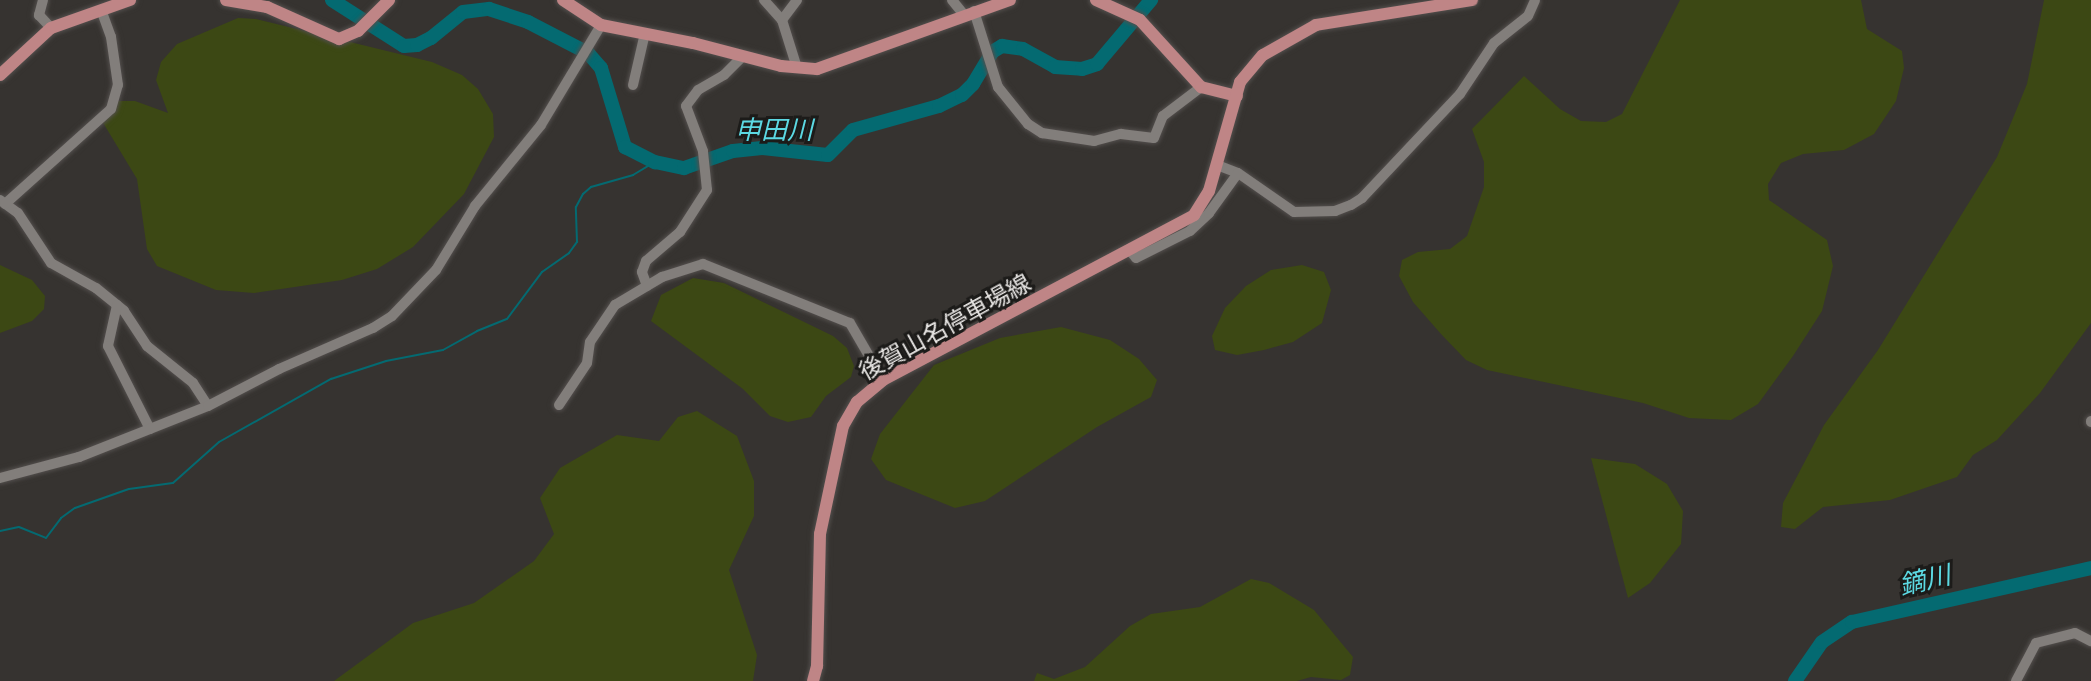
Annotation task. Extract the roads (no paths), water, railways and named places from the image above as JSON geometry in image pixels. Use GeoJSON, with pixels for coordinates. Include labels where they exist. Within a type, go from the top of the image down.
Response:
{"type":"FeatureCollection","features":[{"type":"Feature","properties":{"kind":"main road"},"geometry":{"type":"LineString","coordinates":[[0,75],[51,28],[130,0]]}},
{"type":"Feature","properties":{"kind":"main road"},"geometry":{"type":"LineString","coordinates":[[226,0],[267,7],[329,38],[350,36],[389,0]]}},
{"type":"Feature","properties":{"kind":"main road"},"geometry":{"type":"LineString","coordinates":[[563,0],[598,30],[645,33],[797,68],[817,69],[846,62],[1010,0]]}},
{"type":"Feature","properties":{"kind":"main road"},"geometry":{"type":"LineString","coordinates":[[1096,0],[1127,12],[1152,32],[1201,87],[1237,96]]}},
{"type":"Feature","properties":{"kind":"main road","name":"後賀山名停車場線"},"geometry":{"type":"LineString","coordinates":[[813,681],[817,666],[820,534],[843,426],[857,402],[883,380],[1194,215],[1209,191],[1240,82],[1253,63],[1314,26],[1472,0]]}},
{"type":"Feature","properties":{"kind":"street"},"geometry":{"type":"LineString","coordinates":[[43,0],[39,15],[51,28]]}},
{"type":"Feature","properties":{"kind":"street"},"geometry":{"type":"LineString","coordinates":[[764,0],[782,20],[797,68]]}},
{"type":"Feature","properties":{"kind":"street"},"geometry":{"type":"LineString","coordinates":[[782,20],[797,0]]}},
{"type":"Feature","properties":{"kind":"street"},"geometry":{"type":"LineString","coordinates":[[952,0],[969,13],[1002,94],[1034,129],[1058,137],[1094,141],[1121,134],[1154,138],[1163,116],[1201,87]]}},
{"type":"Feature","properties":{"kind":"street"},"geometry":{"type":"LineString","coordinates":[[1217,165],[1238,173],[1294,212],[1335,211],[1362,198],[1460,94],[1494,43],[1528,16],[1535,0]]}},
{"type":"Feature","properties":{"kind":"street"},"geometry":{"type":"LineString","coordinates":[[101,10],[111,37],[118,85],[111,109],[3,202],[18,213],[51,263],[96,288],[117,305],[147,346],[193,383],[208,406]]}},
{"type":"Feature","properties":{"kind":"street"},"geometry":{"type":"LineString","coordinates":[[0,478],[51,466],[208,406],[279,369],[373,328],[404,305],[436,270],[475,206],[541,125],[598,30]]}},
{"type":"Feature","properties":{"kind":"street"},"geometry":{"type":"LineString","coordinates":[[633,85],[645,33]]}},
{"type":"Feature","properties":{"kind":"street"},"geometry":{"type":"LineString","coordinates":[[647,286],[642,272],[646,261],[680,232],[707,190],[705,162],[686,106],[698,90],[724,75],[743,56]]}},
{"type":"Feature","properties":{"kind":"street"},"geometry":{"type":"LineString","coordinates":[[1130,251],[1136,258],[1190,231],[1209,213],[1238,173]]}},
{"type":"Feature","properties":{"kind":"street"},"geometry":{"type":"LineString","coordinates":[[559,405],[587,363],[590,342],[609,312],[647,286],[696,265],[713,265],[850,323],[883,380]]}},
{"type":"Feature","properties":{"kind":"street"},"geometry":{"type":"LineString","coordinates":[[117,305],[108,346],[150,429]]}},
{"type":"Feature","properties":{"kind":"street"},"geometry":{"type":"LineString","coordinates":[[2016,681],[2036,643],[2075,633],[2091,641]]}},
{"type":"Feature","properties":{"kind":"waterway","name":"申田川"},"geometry":{"type":"LineString","coordinates":[[332,0],[404,46],[417,45],[431,38],[463,12],[489,9],[528,22],[588,53],[601,68],[625,147],[655,162],[684,168],[733,151],[762,148],[828,155],[853,130],[939,106],[962,95],[973,84],[992,52],[1002,46],[1023,49],[1055,67],[1082,69],[1097,64],[1151,0]]}},
{"type":"Feature","properties":{"kind":"waterway"},"geometry":{"type":"LineString","coordinates":[[0,531],[19,527],[46,538],[61,518],[75,508],[129,489],[173,483],[219,442],[331,379],[386,361],[443,350],[507,319],[542,272],[569,253],[577,242],[576,207],[583,194],[591,187],[633,175],[655,162]]}},
{"type":"Feature","properties":{"kind":"waterway","name":"鏑川"},"geometry":{"type":"LineString","coordinates":[[1795,681],[1822,642],[1852,622],[2091,568]]}}]}
